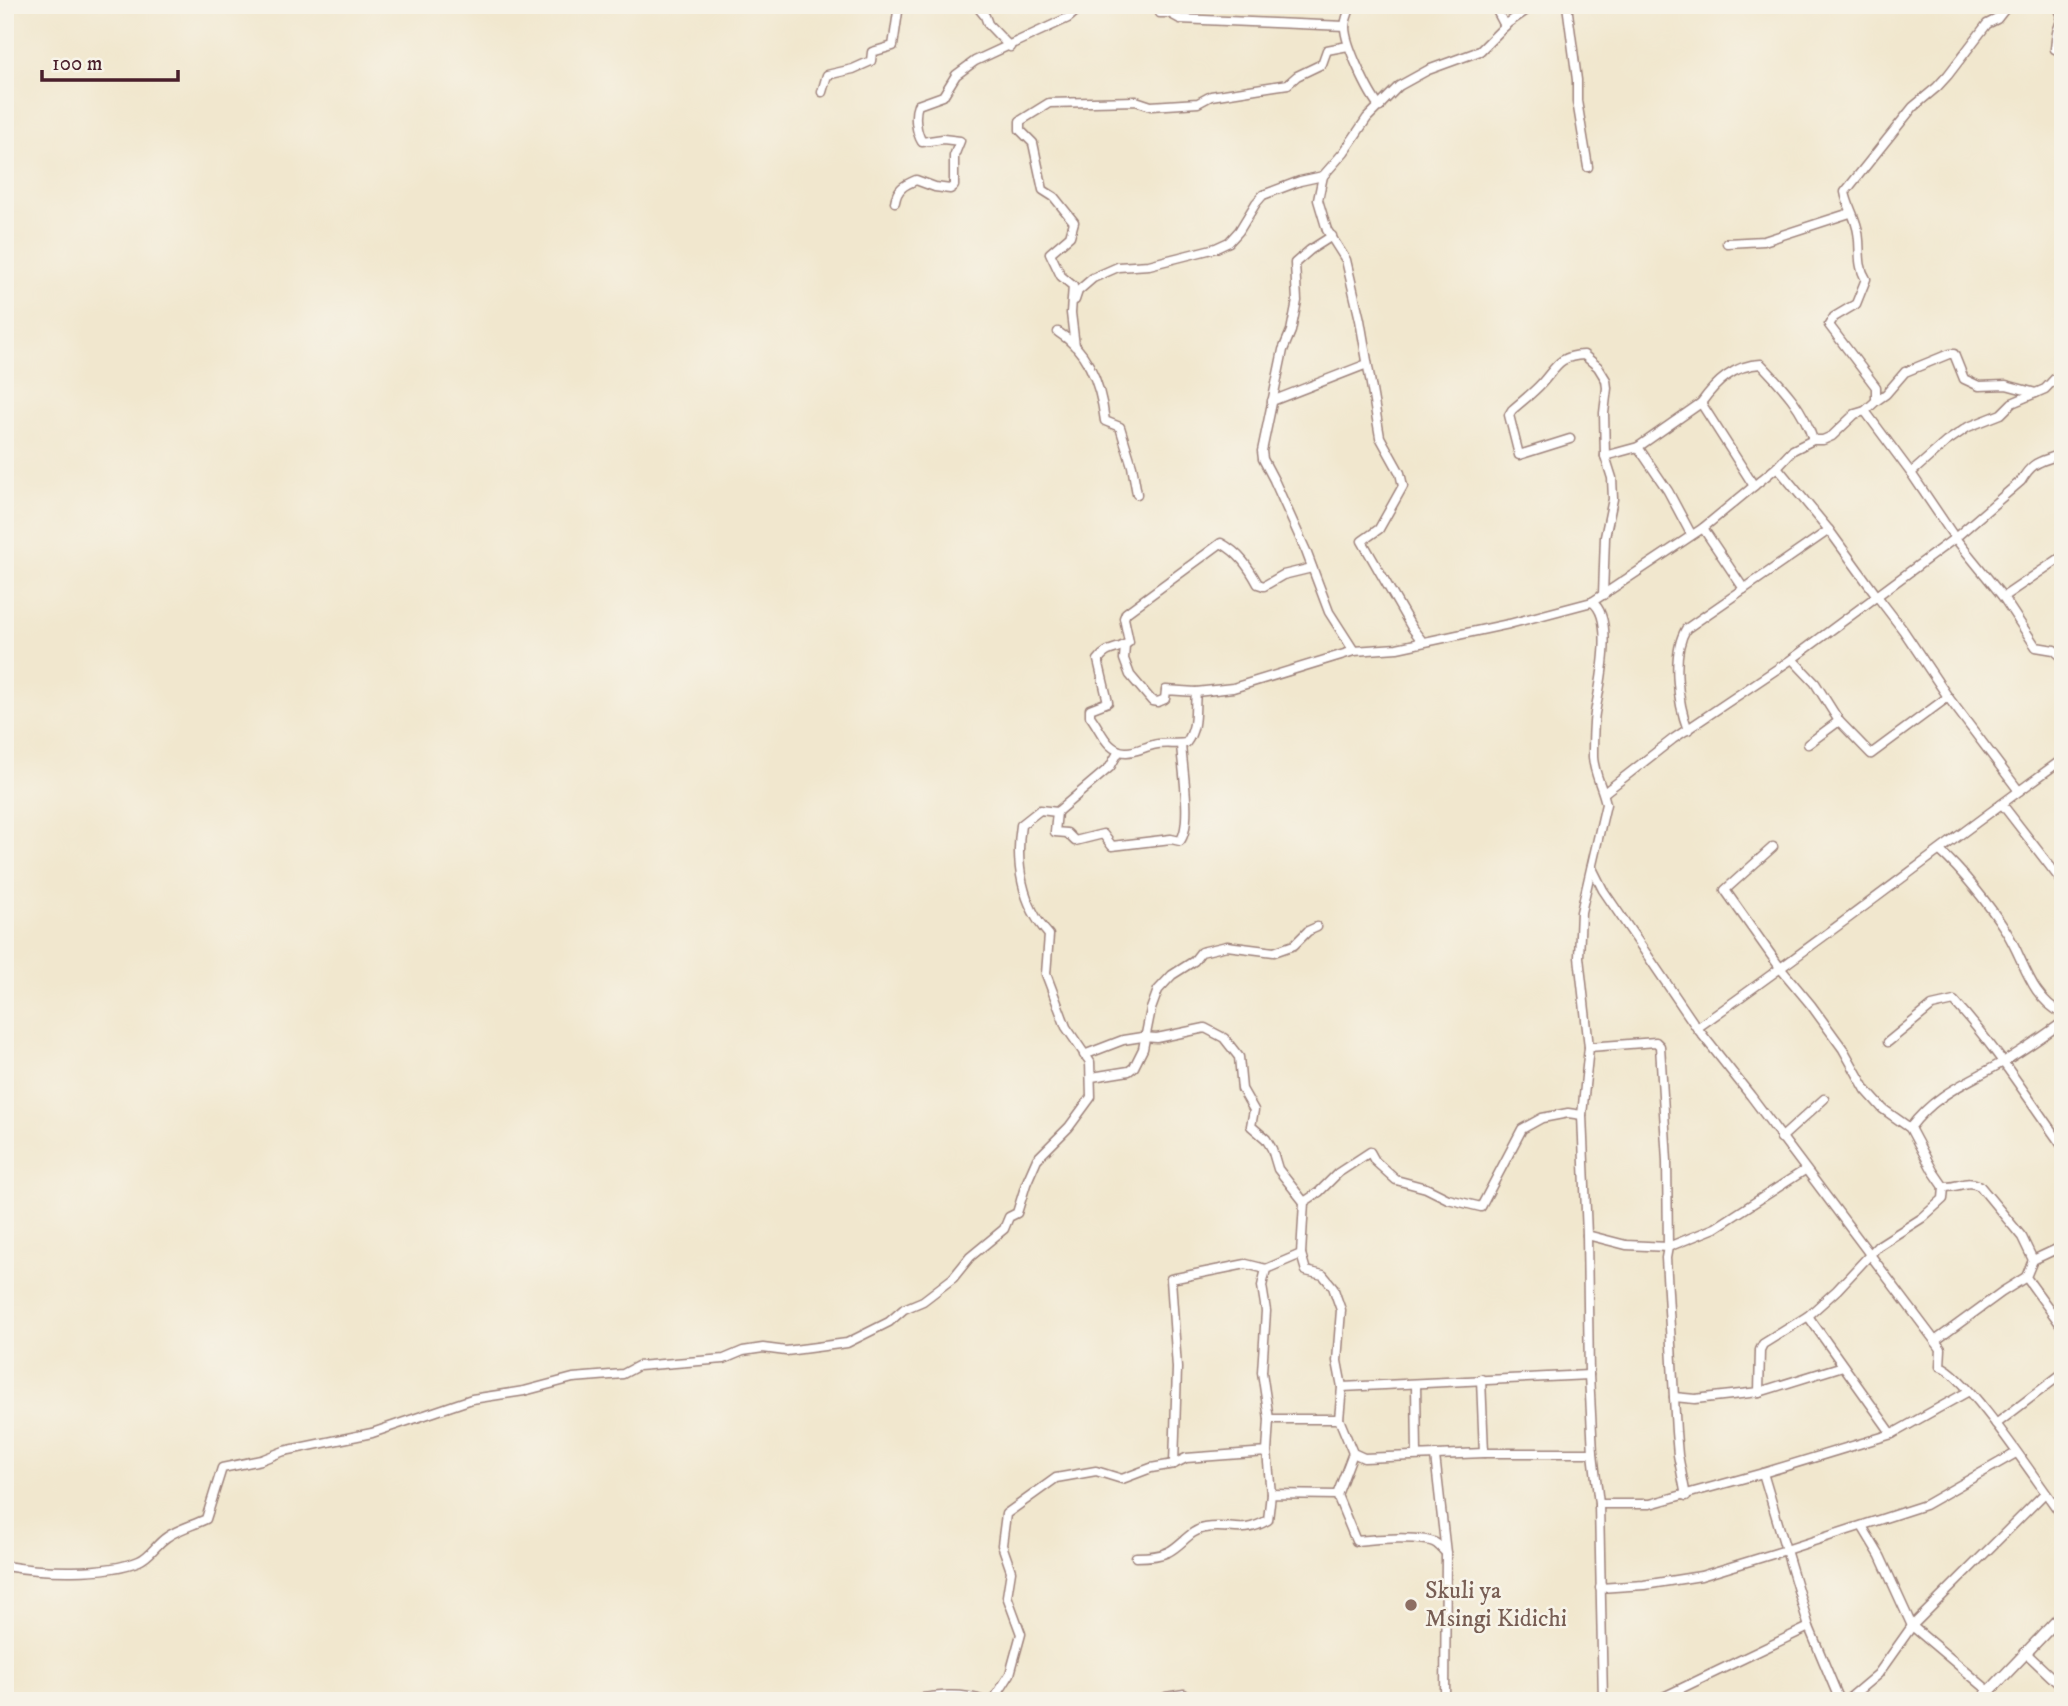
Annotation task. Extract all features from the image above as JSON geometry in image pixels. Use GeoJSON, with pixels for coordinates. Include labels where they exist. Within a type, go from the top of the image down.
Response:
{"type":"FeatureCollection","features":[{"type":"Feature","properties":{"kind":"street"},"geometry":{"type":"LineString","coordinates":[[822,92],[827,75],[853,69],[871,61],[872,52],[893,46],[899,5]]}},
{"type":"Feature","properties":{"kind":"street"},"geometry":{"type":"LineString","coordinates":[[976,5],[988,24],[1010,47]]}},
{"type":"Feature","properties":{"kind":"street"},"geometry":{"type":"LineString","coordinates":[[895,202],[901,188],[916,180],[941,188],[950,189],[954,186],[954,156],[960,141],[943,139],[922,142],[916,126],[915,109],[943,96],[956,75],[975,61],[1068,18],[1078,5]]}},
{"type":"Feature","properties":{"kind":"street"},"geometry":{"type":"LineString","coordinates":[[1160,5],[1160,13],[1169,13],[1180,19],[1345,26]]}},
{"type":"Feature","properties":{"kind":"street"},"geometry":{"type":"LineString","coordinates":[[1351,5],[1345,26],[1348,46],[1371,96],[1380,107]]}},
{"type":"Feature","properties":{"kind":"street"},"geometry":{"type":"LineString","coordinates":[[1494,5],[1505,26]]}},
{"type":"Feature","properties":{"kind":"street"},"geometry":{"type":"LineString","coordinates":[[1422,641],[1362,541],[1379,529],[1403,486],[1400,473],[1380,437],[1346,260],[1327,230],[1318,200],[1323,176],[1344,152],[1367,118],[1399,86],[1459,56],[1480,51],[1505,26],[1534,5]]}},
{"type":"Feature","properties":{"kind":"street"},"geometry":{"type":"LineString","coordinates":[[1567,5],[1577,80],[1577,101],[1588,167]]}},
{"type":"Feature","properties":{"kind":"street"},"geometry":{"type":"LineString","coordinates":[[1876,401],[1876,384],[1843,346],[1829,325],[1834,317],[1856,304],[1866,279],[1860,269],[1856,223],[1850,213],[1845,192],[1913,107],[1937,87],[1987,24],[1997,19],[2008,5]]}},
{"type":"Feature","properties":{"kind":"street"},"geometry":{"type":"LineString","coordinates":[[2056,5],[2063,19],[2056,31],[2055,49],[2063,52]]}},
{"type":"Feature","properties":{"kind":"street"},"geometry":{"type":"LineString","coordinates":[[1075,346],[1071,313],[1073,286],[1061,276],[1050,253],[1070,236],[1074,222],[1054,197],[1043,190],[1033,143],[1020,130],[1021,120],[1049,103],[1136,101],[1162,106],[1198,103],[1212,96],[1288,85],[1297,75],[1322,64],[1327,50],[1348,46]]}},
{"type":"Feature","properties":{"kind":"street"},"geometry":{"type":"LineString","coordinates":[[1071,313],[1079,290],[1093,278],[1118,267],[1149,265],[1216,248],[1229,242],[1239,231],[1263,195],[1300,181],[1323,176]]}},
{"type":"Feature","properties":{"kind":"street"},"geometry":{"type":"LineString","coordinates":[[1828,220],[1847,203]]}},
{"type":"Feature","properties":{"kind":"street"},"geometry":{"type":"LineString","coordinates":[[1727,243],[1764,241],[1850,213]]}},
{"type":"Feature","properties":{"kind":"street"},"geometry":{"type":"LineString","coordinates":[[1332,236],[1295,263],[1297,301],[1291,331],[1283,350],[1262,451],[1263,460],[1306,551],[1329,612],[1354,651]]}},
{"type":"Feature","properties":{"kind":"street"},"geometry":{"type":"LineString","coordinates":[[1058,332],[1085,357],[1102,396],[1105,421],[1120,427],[1137,494]]}},
{"type":"Feature","properties":{"kind":"street"},"geometry":{"type":"LineString","coordinates":[[1125,645],[1126,668],[1152,701],[1158,702],[1165,699],[1166,690],[1196,692],[1233,688],[1354,651],[1397,648],[1509,624],[1592,602],[1703,528],[1777,467],[1793,450],[1813,440],[1832,436],[1855,414],[1865,411],[1886,394],[1905,372],[1954,354],[1964,379],[1979,386],[2006,385],[2036,393]]}},
{"type":"Feature","properties":{"kind":"street"},"geometry":{"type":"LineString","coordinates":[[1570,439],[1519,455],[1509,415],[1559,362],[1571,356],[1584,355],[1598,367],[1606,380],[1605,456],[1612,478],[1612,499],[1605,537],[1603,595]]}},
{"type":"Feature","properties":{"kind":"street"},"geometry":{"type":"LineString","coordinates":[[1272,401],[1367,364]]}},
{"type":"Feature","properties":{"kind":"street"},"geometry":{"type":"LineString","coordinates":[[1605,456],[1638,447],[1701,403],[1718,382],[1739,368],[1760,364],[1788,391],[1813,440]]}},
{"type":"Feature","properties":{"kind":"street"},"geometry":{"type":"LineString","coordinates":[[1911,473],[1946,442],[1968,427],[2001,414],[2012,403],[2045,389],[2063,370]]}},
{"type":"Feature","properties":{"kind":"street"},"geometry":{"type":"LineString","coordinates":[[1701,403],[1754,486]]}},
{"type":"Feature","properties":{"kind":"street"},"geometry":{"type":"LineString","coordinates":[[1865,411],[1955,538],[2003,597],[2036,647],[2054,650],[2063,658]]}},
{"type":"Feature","properties":{"kind":"street"},"geometry":{"type":"LineString","coordinates":[[1638,447],[1668,491],[1691,534]]}},
{"type":"Feature","properties":{"kind":"street"},"geometry":{"type":"LineString","coordinates":[[1604,793],[1673,739],[1792,659],[1955,538],[2021,481],[2027,469],[2063,453]]}},
{"type":"Feature","properties":{"kind":"street"},"geometry":{"type":"LineString","coordinates":[[1777,467],[1829,530],[2019,791]]}},
{"type":"Feature","properties":{"kind":"street"},"geometry":{"type":"LineString","coordinates":[[1703,528],[1745,589]]}},
{"type":"Feature","properties":{"kind":"street"},"geometry":{"type":"LineString","coordinates":[[1688,730],[1679,697],[1679,654],[1681,637],[1686,629],[1829,530]]}},
{"type":"Feature","properties":{"kind":"street"},"geometry":{"type":"LineString","coordinates":[[1196,692],[1195,720],[1186,743],[1160,743],[1128,752],[1119,751],[1105,740],[1090,716],[1090,709],[1108,702],[1098,660],[1110,649],[1129,642],[1124,618],[1126,613],[1220,543],[1236,552],[1249,567],[1258,584],[1264,586],[1283,575],[1312,568]]}},
{"type":"Feature","properties":{"kind":"street"},"geometry":{"type":"LineString","coordinates":[[2003,597],[2063,556]]}},
{"type":"Feature","properties":{"kind":"street"},"geometry":{"type":"LineString","coordinates":[[1592,602],[1598,607],[1604,632],[1605,653],[1594,716],[1593,754],[1594,769],[1606,804],[1581,912],[1579,957],[1589,1047],[1582,1115],[1589,1375],[1599,1504],[1603,1701]]}},
{"type":"Feature","properties":{"kind":"street"},"geometry":{"type":"LineString","coordinates":[[1792,659],[1815,683],[1839,721],[1871,754],[1948,697]]}},
{"type":"Feature","properties":{"kind":"street"},"geometry":{"type":"LineString","coordinates":[[1808,744],[1839,721]]}},
{"type":"Feature","properties":{"kind":"street"},"geometry":{"type":"LineString","coordinates":[[1119,751],[1110,767],[1057,812],[1055,831],[1067,833],[1075,841],[1103,834],[1112,846],[1171,839],[1180,841],[1185,835],[1187,797],[1181,766],[1181,744]]}},
{"type":"Feature","properties":{"kind":"street"},"geometry":{"type":"LineString","coordinates":[[1697,1028],[1781,969],[2063,759]]}},
{"type":"Feature","properties":{"kind":"street"},"geometry":{"type":"LineString","coordinates":[[2002,804],[2063,883]]}},
{"type":"Feature","properties":{"kind":"street"},"geometry":{"type":"LineString","coordinates":[[5,1566],[27,1570],[88,1570],[120,1567],[141,1560],[166,1537],[206,1519],[222,1468],[261,1460],[284,1451],[372,1433],[472,1399],[524,1391],[573,1378],[623,1374],[638,1366],[724,1359],[743,1351],[763,1348],[786,1351],[847,1343],[889,1322],[904,1309],[923,1301],[953,1278],[970,1257],[1004,1229],[1009,1217],[1017,1213],[1037,1159],[1069,1127],[1091,1097],[1090,1062],[1066,1027],[1046,974],[1049,935],[1036,920],[1028,901],[1018,846],[1021,825],[1040,810],[1057,812]]}},
{"type":"Feature","properties":{"kind":"street"},"geometry":{"type":"LineString","coordinates":[[1759,1392],[1760,1350],[1763,1344],[1808,1316],[1837,1290],[1870,1254],[1922,1218],[1943,1199],[1944,1187],[1910,1128],[1883,1110],[1867,1090],[1843,1049],[1781,969],[1725,890],[1773,848]]}},
{"type":"Feature","properties":{"kind":"street"},"geometry":{"type":"LineString","coordinates":[[1940,851],[1952,861],[2006,931],[2034,989],[2047,1004],[2063,1014]]}},
{"type":"Feature","properties":{"kind":"street"},"geometry":{"type":"LineString","coordinates":[[1592,868],[1603,890],[1697,1028],[1941,1349],[1940,1366],[1951,1371],[1996,1424],[2063,1517]]}},
{"type":"Feature","properties":{"kind":"street"},"geometry":{"type":"LineString","coordinates":[[1092,1077],[1129,1071],[1138,1061],[1158,990],[1172,975],[1194,961],[1201,952],[1227,946],[1274,952],[1294,945],[1308,931],[1317,927]]}},
{"type":"Feature","properties":{"kind":"street"},"geometry":{"type":"LineString","coordinates":[[1888,1042],[1932,1006],[1954,1001],[2004,1062],[2063,1147]]}},
{"type":"Feature","properties":{"kind":"street"},"geometry":{"type":"LineString","coordinates":[[1910,1128],[1925,1109],[1958,1086],[2004,1062],[2063,1022]]}},
{"type":"Feature","properties":{"kind":"street"},"geometry":{"type":"LineString","coordinates":[[1084,1055],[1123,1040],[1142,1037],[1146,1039],[1205,1028],[1224,1038],[1239,1057],[1242,1089],[1254,1110],[1251,1126],[1266,1139],[1278,1170],[1304,1202],[1301,1254],[1306,1271],[1323,1275],[1333,1287],[1341,1310],[1337,1361],[1342,1387],[1339,1419],[1353,1453],[1364,1458],[1484,1452],[1593,1453]]}},
{"type":"Feature","properties":{"kind":"street"},"geometry":{"type":"LineString","coordinates":[[1589,1047],[1656,1042],[1660,1046],[1667,1161],[1666,1258],[1678,1455],[1686,1496]]}},
{"type":"Feature","properties":{"kind":"street"},"geometry":{"type":"LineString","coordinates":[[1781,1138],[1824,1099]]}},
{"type":"Feature","properties":{"kind":"street"},"geometry":{"type":"LineString","coordinates":[[1304,1202],[1319,1192],[1338,1173],[1370,1152],[1375,1161],[1396,1180],[1426,1188],[1448,1199],[1481,1207],[1522,1129],[1542,1118],[1568,1113],[1582,1115]]}},
{"type":"Feature","properties":{"kind":"street"},"geometry":{"type":"LineString","coordinates":[[1587,1235],[1626,1245],[1668,1247],[1715,1228],[1805,1170]]}},
{"type":"Feature","properties":{"kind":"street"},"geometry":{"type":"LineString","coordinates":[[1944,1187],[1972,1182],[1980,1186],[2022,1237],[2033,1259]]}},
{"type":"Feature","properties":{"kind":"street"},"geometry":{"type":"LineString","coordinates":[[1935,1341],[2026,1277],[2033,1259],[2063,1246]]}},
{"type":"Feature","properties":{"kind":"street"},"geometry":{"type":"LineString","coordinates":[[1174,1464],[1177,1368],[1171,1279],[1246,1264],[1266,1269],[1301,1254]]}},
{"type":"Feature","properties":{"kind":"street"},"geometry":{"type":"LineString","coordinates":[[1136,1557],[1168,1552],[1206,1527],[1238,1530],[1255,1527],[1268,1520],[1271,1494],[1267,1452],[1269,1419],[1262,1372],[1266,1311],[1262,1286],[1266,1269]]}},
{"type":"Feature","properties":{"kind":"street"},"geometry":{"type":"LineString","coordinates":[[2026,1277],[2063,1328]]}},
{"type":"Feature","properties":{"kind":"street"},"geometry":{"type":"LineString","coordinates":[[1808,1316],[1892,1434]]}},
{"type":"Feature","properties":{"kind":"street"},"geometry":{"type":"LineString","coordinates":[[1674,1396],[1695,1399],[1759,1392],[1843,1366]]}},
{"type":"Feature","properties":{"kind":"street"},"geometry":{"type":"LineString","coordinates":[[1996,1424],[2063,1373]]}},
{"type":"Feature","properties":{"kind":"street"},"geometry":{"type":"LineString","coordinates":[[1342,1387],[1589,1375]]}},
{"type":"Feature","properties":{"kind":"street"},"geometry":{"type":"LineString","coordinates":[[1481,1379],[1484,1452]]}},
{"type":"Feature","properties":{"kind":"street"},"geometry":{"type":"LineString","coordinates":[[1416,1384],[1417,1455]]}},
{"type":"Feature","properties":{"kind":"street"},"geometry":{"type":"LineString","coordinates":[[1599,1504],[1650,1504],[1686,1496],[1892,1434],[1969,1391]]}},
{"type":"Feature","properties":{"kind":"street"},"geometry":{"type":"LineString","coordinates":[[1269,1419],[1339,1419]]}},
{"type":"Feature","properties":{"kind":"street"},"geometry":{"type":"LineString","coordinates":[[993,1701],[1010,1674],[1021,1634],[1007,1596],[1011,1571],[1002,1545],[1006,1514],[1056,1478],[1096,1471],[1122,1479],[1186,1458],[1267,1452]]}},
{"type":"Feature","properties":{"kind":"street"},"geometry":{"type":"LineString","coordinates":[[1353,1453],[1337,1495],[1356,1541],[1388,1538],[1426,1541],[1436,1543],[1446,1553]]}},
{"type":"Feature","properties":{"kind":"street"},"geometry":{"type":"LineString","coordinates":[[1601,1588],[1644,1585],[1701,1576],[1925,1505],[2016,1453]]}},
{"type":"Feature","properties":{"kind":"street"},"geometry":{"type":"LineString","coordinates":[[1436,1456],[1446,1553],[1445,1701]]}},
{"type":"Feature","properties":{"kind":"street"},"geometry":{"type":"LineString","coordinates":[[1763,1473],[1809,1627],[1840,1701]]}},
{"type":"Feature","properties":{"kind":"street"},"geometry":{"type":"LineString","coordinates":[[1846,1701],[1878,1674],[1912,1626],[2045,1493]]}},
{"type":"Feature","properties":{"kind":"street"},"geometry":{"type":"LineString","coordinates":[[1271,1494],[1337,1495]]}},
{"type":"Feature","properties":{"kind":"street"},"geometry":{"type":"LineString","coordinates":[[1862,1525],[1880,1556],[1912,1626],[1989,1691]]}},
{"type":"Feature","properties":{"kind":"street"},"geometry":{"type":"LineString","coordinates":[[1980,1701],[2063,1614]]}},
{"type":"Feature","properties":{"kind":"street"},"geometry":{"type":"LineString","coordinates":[[1655,1701],[1809,1627]]}},
{"type":"Feature","properties":{"kind":"street"},"geometry":{"type":"LineString","coordinates":[[2025,1652],[2063,1688]]}},
{"type":"Feature","properties":{"kind":"street"},"geometry":{"type":"LineString","coordinates":[[1159,1701],[1184,1694],[1185,1701]]}},
{"type":"Feature","properties":{"kind":"street"},"geometry":{"type":"LineString","coordinates":[[903,1701],[947,1696],[984,1701]]}},
{"type":"Feature","properties":{"kind":"place","name":"Skuli ya Msingi Kidichi"},"geometry":{"type":"Point","coordinates":[1411,1605]}}]}
